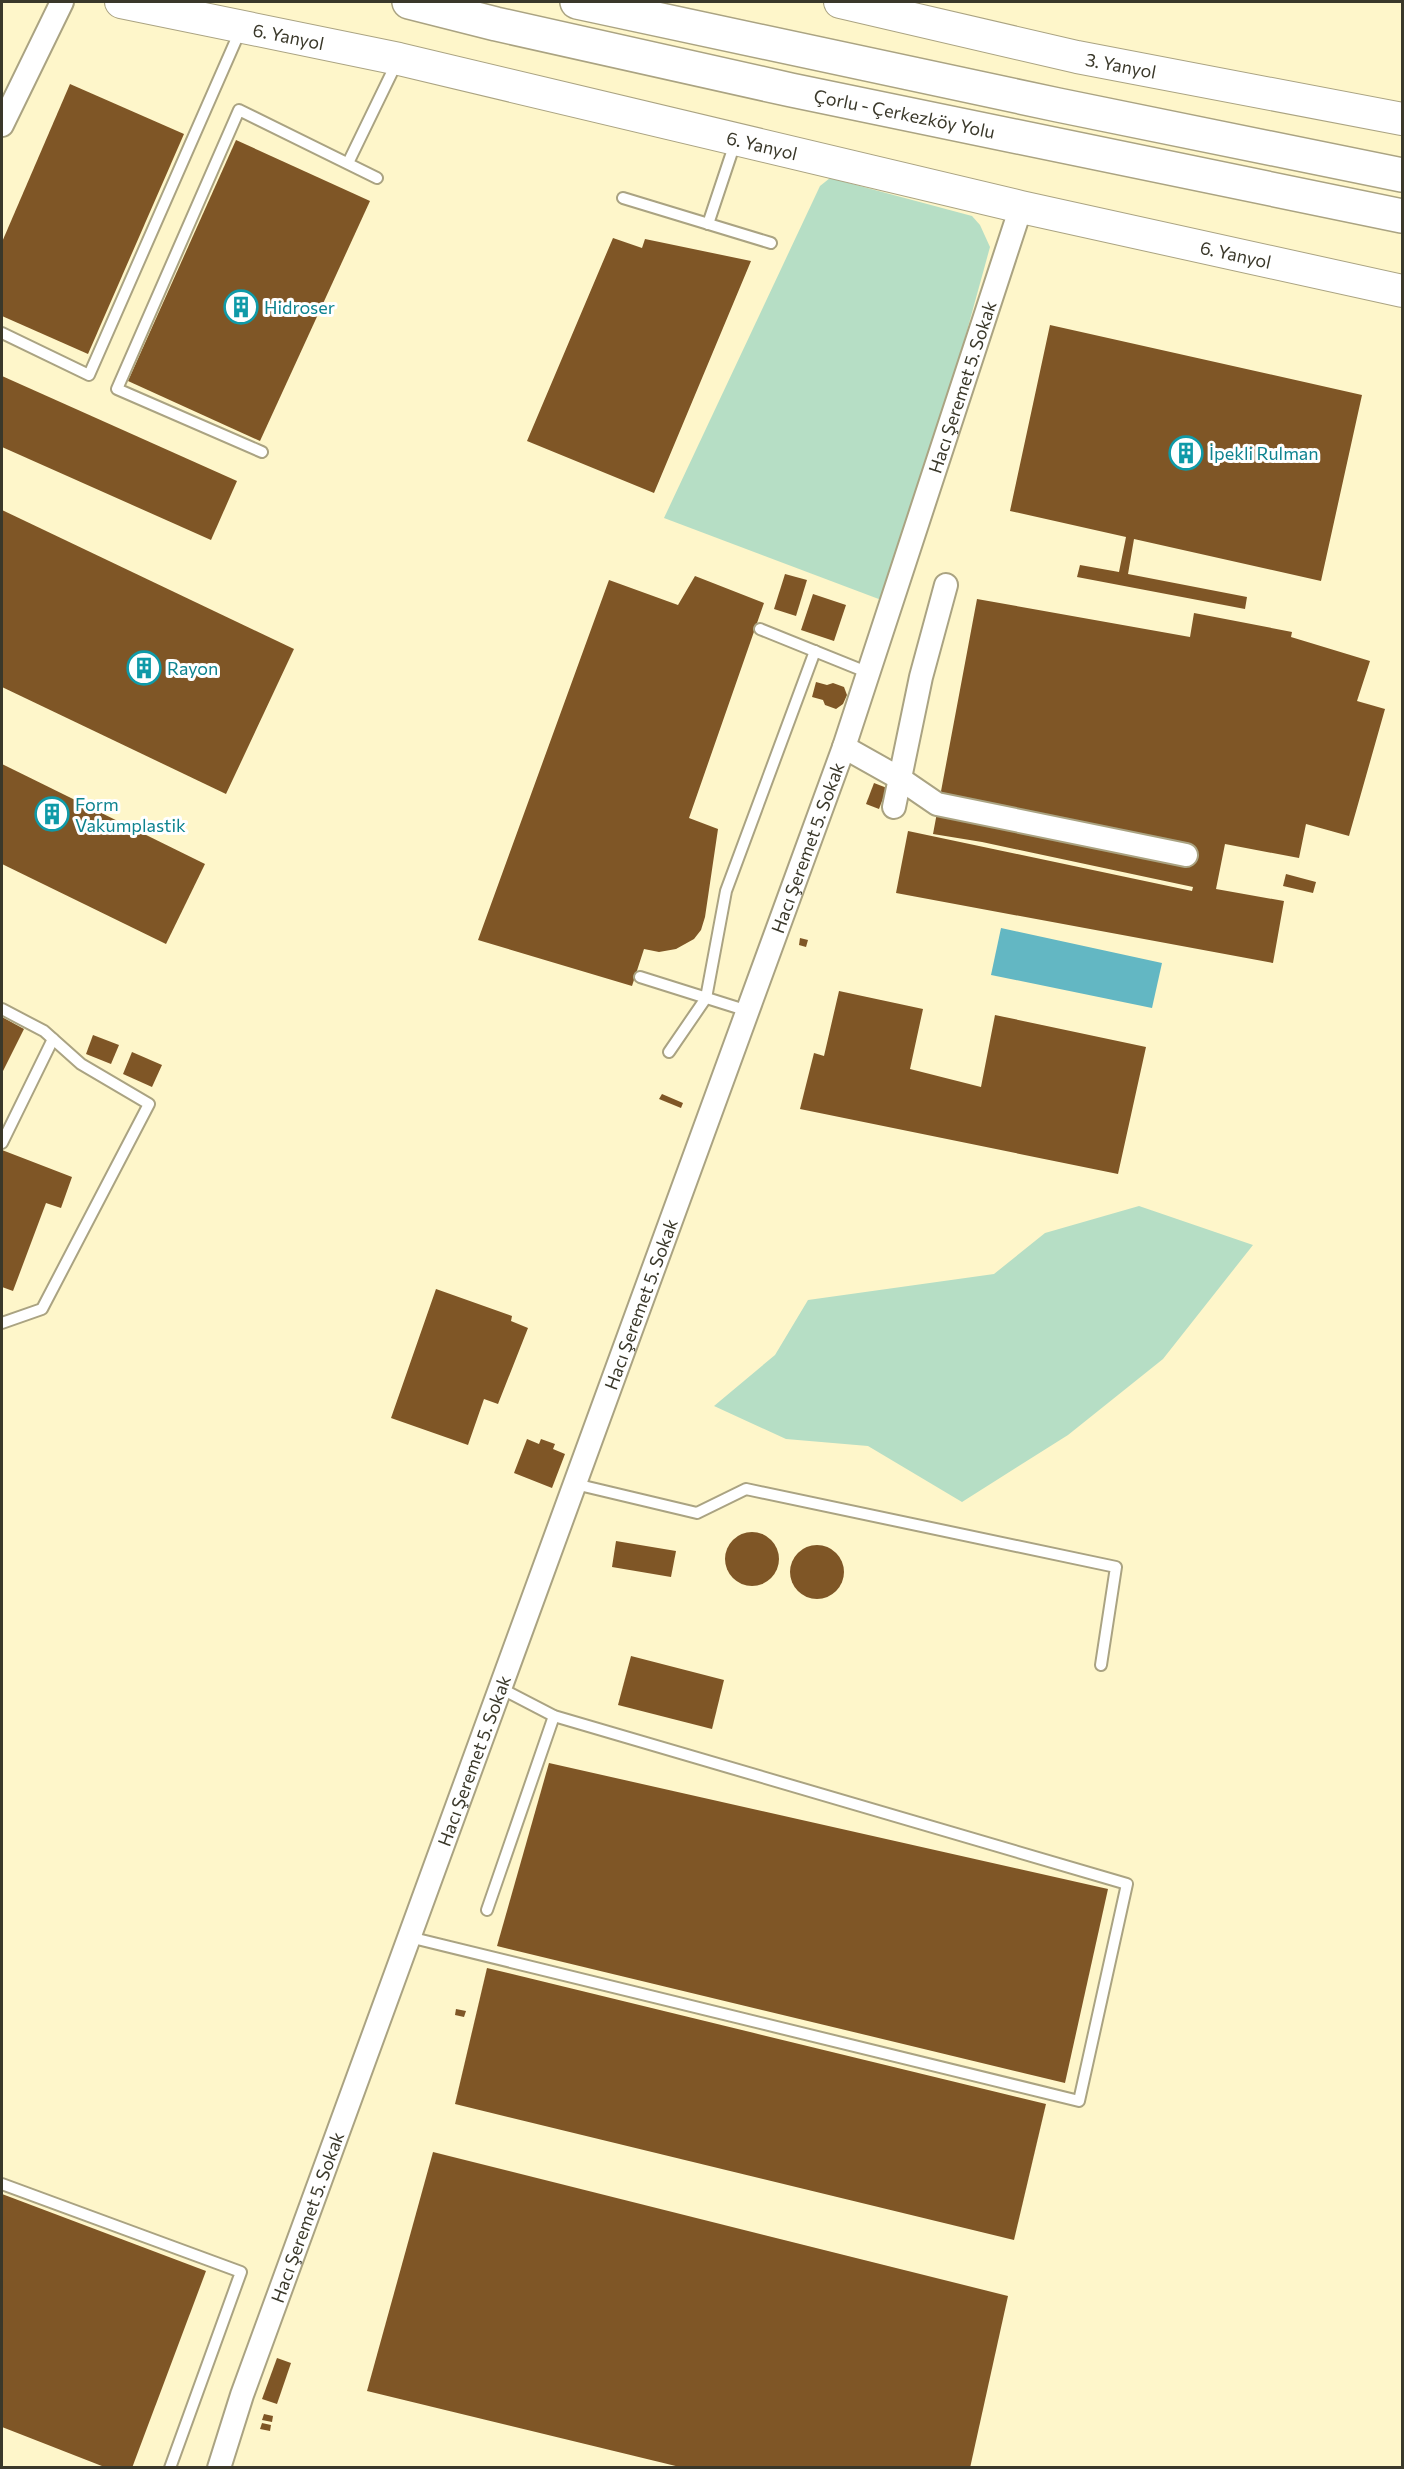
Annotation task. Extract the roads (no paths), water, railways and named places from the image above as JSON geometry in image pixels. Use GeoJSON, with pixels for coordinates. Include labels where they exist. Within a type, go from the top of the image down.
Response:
{"type":"FeatureCollection","features":[{"type":"Feature","properties":{"kind":"main road","name":"6. Yanyol"},"geometry":{"type":"LineString","coordinates":[[121,2],[399,59],[1021,207],[1402,291]]}},
{"type":"Feature","properties":{"kind":"main road","name":"Çorlu - Çerkezköy Yolu"},"geometry":{"type":"LineString","coordinates":[[409,2],[496,24],[779,87],[1402,216]]}},
{"type":"Feature","properties":{"kind":"main road"},"geometry":{"type":"LineString","coordinates":[[577,2],[1058,105],[1402,175]]}},
{"type":"Feature","properties":{"kind":"main road","name":"3. Yanyol"},"geometry":{"type":"LineString","coordinates":[[840,2],[1077,57],[1402,119]]}},
{"type":"Feature","properties":{"kind":"street"},"geometry":{"type":"LineString","coordinates":[[2,125],[62,2]]}},
{"type":"Feature","properties":{"kind":"street","name":"Hacı Şeremet 5. Sokak"},"geometry":{"type":"LineString","coordinates":[[219,2468],[242,2395],[844,747],[1021,207]]}},
{"type":"Feature","properties":{"kind":"street"},"geometry":{"type":"LineString","coordinates":[[894,807],[921,677],[946,585]]}},
{"type":"Feature","properties":{"kind":"street"},"geometry":{"type":"LineString","coordinates":[[844,747],[899,778],[937,804],[1186,855]]}},
{"type":"Feature","properties":{"kind":"lane"},"geometry":{"type":"LineString","coordinates":[[2,333],[89,375],[242,26]]}},
{"type":"Feature","properties":{"kind":"lane"},"geometry":{"type":"LineString","coordinates":[[348,163],[399,59]]}},
{"type":"Feature","properties":{"kind":"lane"},"geometry":{"type":"LineString","coordinates":[[262,453],[117,389],[239,110],[377,178]]}},
{"type":"Feature","properties":{"kind":"lane"},"geometry":{"type":"LineString","coordinates":[[708,224],[736,140]]}},
{"type":"Feature","properties":{"kind":"lane"},"geometry":{"type":"LineString","coordinates":[[623,198],[771,243]]}},
{"type":"Feature","properties":{"kind":"lane"},"geometry":{"type":"LineString","coordinates":[[760,629],[869,673]]}},
{"type":"Feature","properties":{"kind":"lane"},"geometry":{"type":"LineString","coordinates":[[669,1052],[706,998],[726,891],[815,651]]}},
{"type":"Feature","properties":{"kind":"lane"},"geometry":{"type":"LineString","coordinates":[[640,977],[748,1011]]}},
{"type":"Feature","properties":{"kind":"lane"},"geometry":{"type":"LineString","coordinates":[[2,1009],[44,1031],[81,1064],[149,1104],[42,1309],[2,1323]]}},
{"type":"Feature","properties":{"kind":"lane"},"geometry":{"type":"LineString","coordinates":[[2,1143],[53,1039]]}},
{"type":"Feature","properties":{"kind":"lane"},"geometry":{"type":"LineString","coordinates":[[575,1484],[697,1512],[746,1489],[1116,1567],[1101,1665]]}},
{"type":"Feature","properties":{"kind":"lane"},"geometry":{"type":"LineString","coordinates":[[409,1937],[1079,2102],[1127,1884],[554,1716],[500,1688]]}},
{"type":"Feature","properties":{"kind":"lane"},"geometry":{"type":"LineString","coordinates":[[487,1910],[554,1716]]}},
{"type":"Feature","properties":{"kind":"lane"},"geometry":{"type":"LineString","coordinates":[[2,2184],[241,2272],[170,2468]]}},
{"type":"Feature","properties":{"kind":"water"},"geometry":{"type":"Polygon","coordinates":[[[1001,928],[1162,963],[1152,1008],[991,975],[1001,928]]]}},
{"type":"Feature","properties":{"kind":"place","name":"Hidroser"},"geometry":{"type":"Point","coordinates":[241,307]}},
{"type":"Feature","properties":{"kind":"place","name":"İpekli Rulman"},"geometry":{"type":"Point","coordinates":[1186,453]}},
{"type":"Feature","properties":{"kind":"place","name":"Rayon"},"geometry":{"type":"Point","coordinates":[144,668]}},
{"type":"Feature","properties":{"kind":"place","name":"Form Vakumplastik"},"geometry":{"type":"Point","coordinates":[52,814]}}]}
